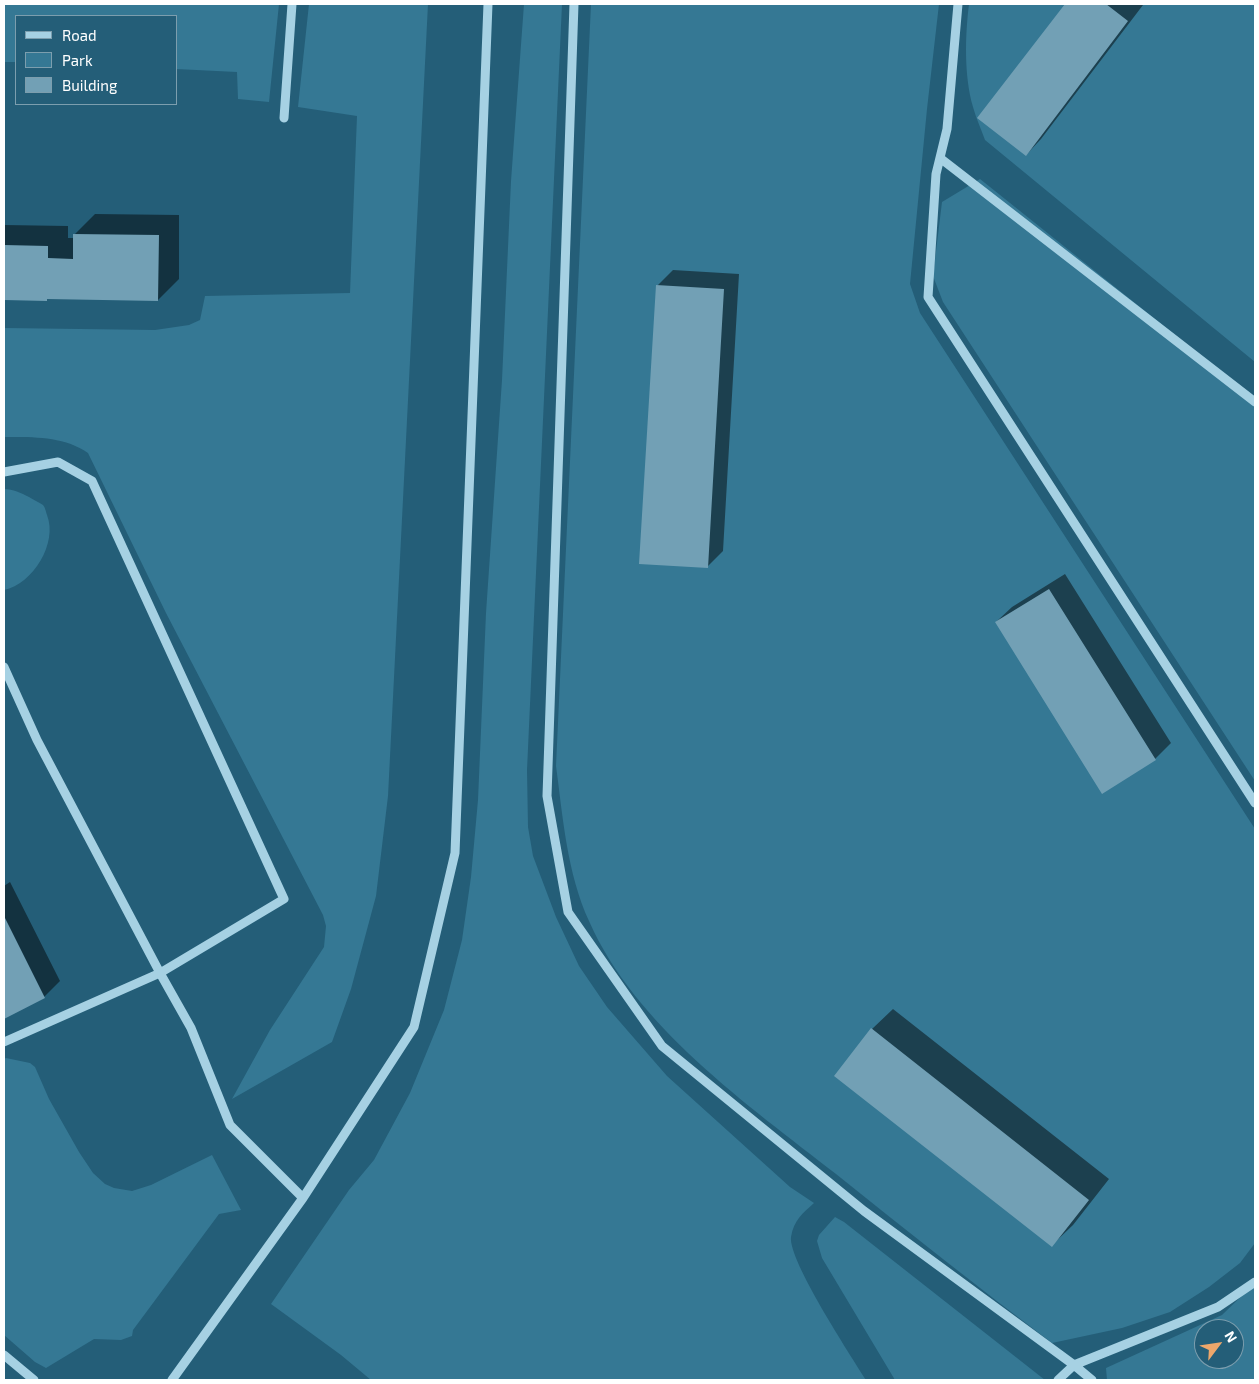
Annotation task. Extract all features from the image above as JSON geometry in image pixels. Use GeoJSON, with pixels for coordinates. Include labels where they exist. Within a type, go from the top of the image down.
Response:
{"type":"FeatureCollection","features":[{"type":"Feature","properties":{"kind":"lane"},"geometry":{"type":"LineString","coordinates":[[284,118],[292,4]]}},
{"type":"Feature","properties":{"kind":"lane"},"geometry":{"type":"LineString","coordinates":[[172,1380],[303,1198],[414,1027],[455,853],[488,4]]}},
{"type":"Feature","properties":{"kind":"lane"},"geometry":{"type":"LineString","coordinates":[[574,4],[547,796],[568,912],[662,1046],[864,1211],[1074,1364],[1092,1380]]}},
{"type":"Feature","properties":{"kind":"lane"},"geometry":{"type":"LineString","coordinates":[[958,4],[947,128],[936,174],[928,297],[1255,803]]}},
{"type":"Feature","properties":{"kind":"lane"},"geometry":{"type":"LineString","coordinates":[[940,158],[1255,402]]}},
{"type":"Feature","properties":{"kind":"lane"},"geometry":{"type":"LineString","coordinates":[[4,472],[58,462],[92,481],[284,899],[160,973],[4,1042]]}},
{"type":"Feature","properties":{"kind":"lane"},"geometry":{"type":"LineString","coordinates":[[4,667],[37,740],[191,1028],[230,1126],[303,1198]]}},
{"type":"Feature","properties":{"kind":"lane"},"geometry":{"type":"LineString","coordinates":[[1058,1380],[1074,1364],[1218,1307],[1255,1282]]}},
{"type":"Feature","properties":{"kind":"lane"},"geometry":{"type":"LineString","coordinates":[[4,1355],[34,1380]]}},
{"type":"Feature","properties":{"kind":"green space"},"geometry":{"type":"Polygon","coordinates":[[[4,4],[279,4],[269,102],[238,99],[237,72],[178,69],[178,15],[15,15],[15,62],[4,62],[4,4]]]}},
{"type":"Feature","properties":{"kind":"green space"},"geometry":{"type":"Polygon","coordinates":[[[309,4],[428,4],[388,796],[376,896],[351,989],[332,1042],[232,1099],[270,1030],[324,947],[326,926],[323,915],[166,613],[88,453],[79,447],[58,440],[4,437],[4,328],[155,330],[189,325],[200,320],[205,296],[350,293],[357,116],[298,107],[309,4]]]}},
{"type":"Feature","properties":{"kind":"green space"},"geometry":{"type":"Polygon","coordinates":[[[524,4],[562,4],[527,770],[528,827],[533,856],[556,917],[579,966],[607,1007],[667,1076],[790,1187],[814,1203],[802,1214],[794,1226],[791,1237],[793,1249],[809,1286],[866,1380],[371,1380],[341,1355],[271,1304],[349,1190],[374,1160],[410,1093],[444,1010],[462,940],[471,877],[478,800],[486,613],[502,380],[511,181],[524,4]]]}},
{"type":"Feature","properties":{"kind":"green space"},"geometry":{"type":"Polygon","coordinates":[[[591,4],[939,4],[910,284],[920,313],[1255,829],[1255,1243],[1240,1263],[1209,1287],[1170,1312],[1122,1328],[1052,1343],[767,1120],[697,1061],[664,1029],[635,995],[609,959],[589,921],[571,865],[556,766],[591,4]]]}},
{"type":"Feature","properties":{"kind":"green space"},"geometry":{"type":"Polygon","coordinates":[[[969,4],[1255,4],[1255,362],[985,140],[974,111],[968,82],[966,42],[969,4]]]}},
{"type":"Feature","properties":{"kind":"green space"},"geometry":{"type":"Polygon","coordinates":[[[980,179],[1255,399],[1255,781],[943,302],[933,276],[942,202],[980,179]]]}},
{"type":"Feature","properties":{"kind":"green space"},"geometry":{"type":"Polygon","coordinates":[[[4,489],[20,493],[43,505],[50,526],[46,549],[33,571],[15,586],[4,590],[4,489]]]}},
{"type":"Feature","properties":{"kind":"green space"},"geometry":{"type":"Polygon","coordinates":[[[4,1059],[30,1063],[35,1067],[49,1099],[79,1152],[93,1173],[105,1184],[114,1188],[132,1191],[151,1185],[212,1155],[241,1210],[219,1214],[133,1330],[132,1336],[121,1340],[94,1339],[46,1368],[35,1362],[4,1335],[4,1059]]]}},
{"type":"Feature","properties":{"kind":"green space"},"geometry":{"type":"Polygon","coordinates":[[[835,1217],[844,1222],[1045,1380],[895,1380],[822,1258],[817,1241],[819,1235],[835,1217]]]}},
{"type":"Feature","properties":{"kind":"green space"},"geometry":{"type":"Polygon","coordinates":[[[1255,1283],[1255,1380],[1107,1380],[1106,1368],[1194,1328],[1194,1369],[1244,1369],[1244,1319],[1213,1319],[1222,1315],[1255,1283]]]}},
{"type":"Feature","properties":{"kind":"building"},"geometry":{"type":"Polygon","coordinates":[[[1065,4],[1106,4],[1128,21],[1026,156],[977,118],[1065,4]]]}},
{"type":"Feature","properties":{"kind":"building"},"geometry":{"type":"Polygon","coordinates":[[[73,234],[159,235],[158,301],[4,300],[4,245],[48,246],[48,258],[73,259],[73,234]]]}},
{"type":"Feature","properties":{"kind":"building"},"geometry":{"type":"Polygon","coordinates":[[[656,285],[724,289],[708,568],[639,564],[656,285]]]}},
{"type":"Feature","properties":{"kind":"building"},"geometry":{"type":"Polygon","coordinates":[[[1049,589],[1156,760],[1102,794],[995,622],[1049,589]]]}},
{"type":"Feature","properties":{"kind":"building"},"geometry":{"type":"Polygon","coordinates":[[[4,916],[45,998],[4,1019],[4,916]]]}},
{"type":"Feature","properties":{"kind":"building"},"geometry":{"type":"Polygon","coordinates":[[[871,1028],[1089,1200],[1052,1247],[834,1076],[871,1028]]]}}]}
